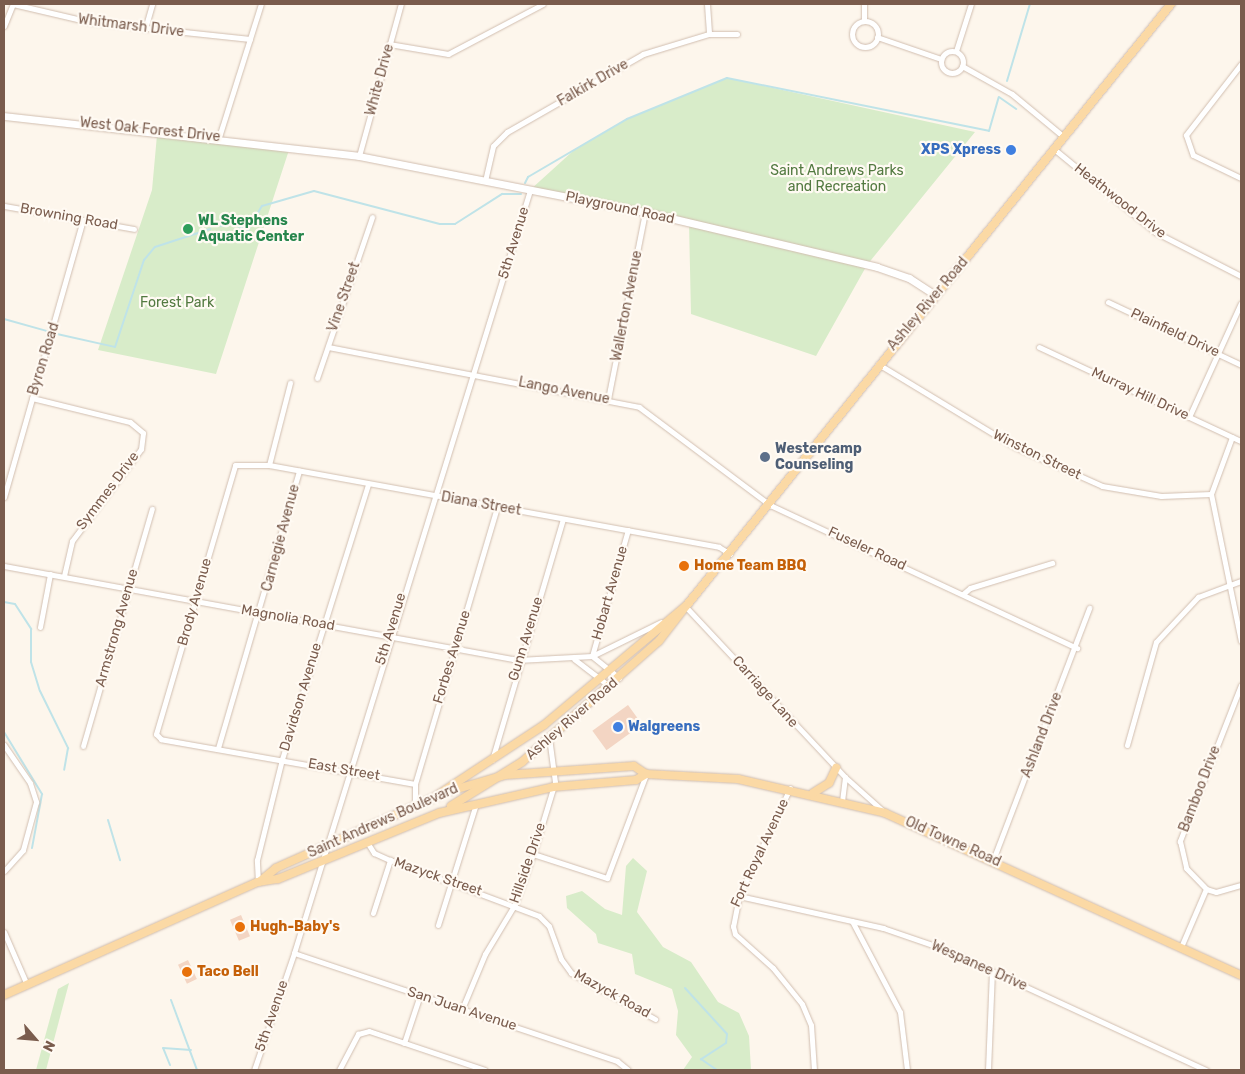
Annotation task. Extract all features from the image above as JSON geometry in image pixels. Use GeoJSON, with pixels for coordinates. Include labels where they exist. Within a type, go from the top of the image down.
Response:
{"type":"FeatureCollection","features":[{"type":"Feature","properties":{"kind":"main road","name":"Ashley River Road"},"geometry":{"type":"LineString","coordinates":[[436,796],[492,760],[601,678],[687,605],[770,505],[878,364],[936,296],[1171,4]]}},
{"type":"Feature","properties":{"kind":"main road","name":"West Oak Forest Drive"},"geometry":{"type":"LineString","coordinates":[[4,116],[296,146]]}},
{"type":"Feature","properties":{"kind":"main road","name":"Playground Road"},"geometry":{"type":"LineString","coordinates":[[296,146],[360,156],[645,212],[877,267],[909,278],[936,296]]}},
{"type":"Feature","properties":{"kind":"main road","name":"Ashley River Road"},"geometry":{"type":"LineString","coordinates":[[439,813],[504,775],[549,738],[619,678],[681,618],[687,605]]}},
{"type":"Feature","properties":{"kind":"main road","name":"Saint Andrews Boulevard"},"geometry":{"type":"LineString","coordinates":[[4,995],[258,882],[321,862],[439,813],[476,803],[553,787],[636,780],[646,774],[634,766],[504,775],[436,796],[276,868],[258,882]]}},
{"type":"Feature","properties":{"kind":"main road"},"geometry":{"type":"LineString","coordinates":[[813,793],[829,783],[836,768]]}},
{"type":"Feature","properties":{"kind":"main road","name":"Old Towne Road"},"geometry":{"type":"LineString","coordinates":[[646,774],[705,775],[791,788],[842,800],[885,813],[993,860],[1241,975]]}},
{"type":"Feature","properties":{"kind":"street"},"geometry":{"type":"LineString","coordinates":[[4,26],[13,4]]}},
{"type":"Feature","properties":{"kind":"street","name":"Whitmarsh Drive"},"geometry":{"type":"LineString","coordinates":[[13,4],[90,22],[250,39]]}},
{"type":"Feature","properties":{"kind":"street"},"geometry":{"type":"LineString","coordinates":[[145,29],[152,4]]}},
{"type":"Feature","properties":{"kind":"street"},"geometry":{"type":"LineString","coordinates":[[219,137],[261,4]]}},
{"type":"Feature","properties":{"kind":"street","name":"White Drive"},"geometry":{"type":"LineString","coordinates":[[360,156],[401,4]]}},
{"type":"Feature","properties":{"kind":"street"},"geometry":{"type":"LineString","coordinates":[[389,44],[448,54],[543,4]]}},
{"type":"Feature","properties":{"kind":"street"},"geometry":{"type":"LineString","coordinates":[[707,4],[709,34]]}},
{"type":"Feature","properties":{"kind":"street"},"geometry":{"type":"LineString","coordinates":[[864,4],[864,21]]}},
{"type":"Feature","properties":{"kind":"street"},"geometry":{"type":"LineString","coordinates":[[971,4],[956,51],[962,66],[1012,94],[1064,137]]}},
{"type":"Feature","properties":{"kind":"street"},"geometry":{"type":"LineString","coordinates":[[864,21],[875,25],[877,37]]}},
{"type":"Feature","properties":{"kind":"street"},"geometry":{"type":"LineString","coordinates":[[864,21],[852,31],[855,43],[868,46],[877,37]]}},
{"type":"Feature","properties":{"kind":"street","name":"Falkirk Drive"},"geometry":{"type":"LineString","coordinates":[[485,181],[493,146],[506,132],[643,54],[709,34],[737,34]]}},
{"type":"Feature","properties":{"kind":"street"},"geometry":{"type":"LineString","coordinates":[[877,37],[941,59],[956,51]]}},
{"type":"Feature","properties":{"kind":"street"},"geometry":{"type":"LineString","coordinates":[[941,59],[941,66],[950,73],[962,66]]}},
{"type":"Feature","properties":{"kind":"street"},"geometry":{"type":"LineString","coordinates":[[1241,64],[1186,135],[1193,155],[1241,178]]}},
{"type":"Feature","properties":{"kind":"street","name":"Heathwood Drive"},"geometry":{"type":"LineString","coordinates":[[1054,149],[1155,232],[1241,276]]}},
{"type":"Feature","properties":{"kind":"street","name":"5th Avenue"},"geometry":{"type":"LineString","coordinates":[[255,1070],[294,953],[388,637],[474,374],[530,190]]}},
{"type":"Feature","properties":{"kind":"street","name":"Browning Road"},"geometry":{"type":"LineString","coordinates":[[4,206],[134,229]]}},
{"type":"Feature","properties":{"kind":"street","name":"Wallerton Avenue"},"geometry":{"type":"LineString","coordinates":[[608,399],[645,212]]}},
{"type":"Feature","properties":{"kind":"street","name":"Vine Street"},"geometry":{"type":"LineString","coordinates":[[317,378],[372,217]]}},
{"type":"Feature","properties":{"kind":"street","name":"Byron Road"},"geometry":{"type":"LineString","coordinates":[[4,498],[83,220]]}},
{"type":"Feature","properties":{"kind":"street","name":"Plainfield Drive"},"geometry":{"type":"LineString","coordinates":[[1108,302],[1241,365]]}},
{"type":"Feature","properties":{"kind":"street"},"geometry":{"type":"LineString","coordinates":[[1189,417],[1241,303]]}},
{"type":"Feature","properties":{"kind":"street","name":"Lango Avenue"},"geometry":{"type":"LineString","coordinates":[[328,347],[608,399],[650,412],[770,505]]}},
{"type":"Feature","properties":{"kind":"street","name":"Murray Hill Drive"},"geometry":{"type":"LineString","coordinates":[[1039,347],[1241,441]]}},
{"type":"Feature","properties":{"kind":"street","name":"Winston Street"},"geometry":{"type":"LineString","coordinates":[[878,364],[1015,447],[1102,486],[1161,496],[1211,494]]}},
{"type":"Feature","properties":{"kind":"street"},"geometry":{"type":"LineString","coordinates":[[269,465],[290,383]]}},
{"type":"Feature","properties":{"kind":"street","name":"Symmes Drive"},"geometry":{"type":"LineString","coordinates":[[32,398],[130,422],[143,433],[141,449],[72,541],[64,576]]}},
{"type":"Feature","properties":{"kind":"street"},"geometry":{"type":"LineString","coordinates":[[1232,437],[1211,494],[1241,641]]}},
{"type":"Feature","properties":{"kind":"street","name":"Diana Street"},"geometry":{"type":"LineString","coordinates":[[233,469],[239,462],[269,465],[368,486],[719,547],[730,554]]}},
{"type":"Feature","properties":{"kind":"street","name":"Brody Avenue"},"geometry":{"type":"LineString","coordinates":[[156,734],[233,469]]}},
{"type":"Feature","properties":{"kind":"street","name":"Carnegie Avenue"},"geometry":{"type":"LineString","coordinates":[[218,748],[260,614],[299,471]]}},
{"type":"Feature","properties":{"kind":"street","name":"Davidson Avenue"},"geometry":{"type":"LineString","coordinates":[[258,882],[257,860],[282,759],[322,625],[368,486]]}},
{"type":"Feature","properties":{"kind":"street","name":"Fuseler Road"},"geometry":{"type":"LineString","coordinates":[[770,505],[1077,648]]}},
{"type":"Feature","properties":{"kind":"street","name":"Forbes Avenue"},"geometry":{"type":"LineString","coordinates":[[415,806],[412,800],[415,784],[497,507]]}},
{"type":"Feature","properties":{"kind":"street","name":"Armstrong Avenue"},"geometry":{"type":"LineString","coordinates":[[83,746],[152,509]]}},
{"type":"Feature","properties":{"kind":"street","name":"Gunn Avenue"},"geometry":{"type":"LineString","coordinates":[[492,760],[518,660],[563,519]]}},
{"type":"Feature","properties":{"kind":"street","name":"Hobart Avenue"},"geometry":{"type":"LineString","coordinates":[[592,656],[628,530]]}},
{"type":"Feature","properties":{"kind":"street"},"geometry":{"type":"LineString","coordinates":[[963,594],[970,588],[1052,563]]}},
{"type":"Feature","properties":{"kind":"street","name":"Magnolia Road"},"geometry":{"type":"LineString","coordinates":[[4,566],[196,600],[260,614],[454,650],[518,660],[574,659],[592,656],[641,636],[687,605]]}},
{"type":"Feature","properties":{"kind":"street"},"geometry":{"type":"LineString","coordinates":[[40,627],[50,574]]}},
{"type":"Feature","properties":{"kind":"street"},"geometry":{"type":"LineString","coordinates":[[1127,745],[1156,642],[1198,597],[1241,581]]}},
{"type":"Feature","properties":{"kind":"street","name":"Carriage Lane"},"geometry":{"type":"LineString","coordinates":[[687,605],[836,768],[885,813]]}},
{"type":"Feature","properties":{"kind":"street","name":"Ashland Drive"},"geometry":{"type":"LineString","coordinates":[[993,860],[1077,648],[1089,608]]}},
{"type":"Feature","properties":{"kind":"street"},"geometry":{"type":"LineString","coordinates":[[592,656],[619,678]]}},
{"type":"Feature","properties":{"kind":"street"},"geometry":{"type":"LineString","coordinates":[[574,659],[609,686]]}},
{"type":"Feature","properties":{"kind":"street","name":"Bamboo Drive"},"geometry":{"type":"LineString","coordinates":[[1206,889],[1186,868],[1180,841],[1241,685]]}},
{"type":"Feature","properties":{"kind":"street","name":"East Street"},"geometry":{"type":"LineString","coordinates":[[156,734],[161,739],[348,770],[415,784]]}},
{"type":"Feature","properties":{"kind":"street","name":"Hillside Drive"},"geometry":{"type":"LineString","coordinates":[[462,1010],[485,954],[515,904],[533,854],[553,787],[549,738]]}},
{"type":"Feature","properties":{"kind":"street"},"geometry":{"type":"LineString","coordinates":[[4,745],[30,783],[36,802],[24,850],[4,871]]}},
{"type":"Feature","properties":{"kind":"street"},"geometry":{"type":"LineString","coordinates":[[533,854],[607,878],[646,774]]}},
{"type":"Feature","properties":{"kind":"street"},"geometry":{"type":"LineString","coordinates":[[842,800],[845,777]]}},
{"type":"Feature","properties":{"kind":"street","name":"Fort Royal Avenue"},"geometry":{"type":"LineString","coordinates":[[791,788],[732,914],[736,934],[773,968],[802,1004],[811,1025],[814,1070]]}},
{"type":"Feature","properties":{"kind":"street"},"geometry":{"type":"LineString","coordinates":[[438,924],[453,882],[476,803]]}},
{"type":"Feature","properties":{"kind":"street","name":"Mazyck Street"},"geometry":{"type":"LineString","coordinates":[[367,842],[374,853],[390,860],[515,904]]}},
{"type":"Feature","properties":{"kind":"street"},"geometry":{"type":"LineString","coordinates":[[373,913],[390,860]]}},
{"type":"Feature","properties":{"kind":"street"},"geometry":{"type":"LineString","coordinates":[[1180,946],[1206,889],[1216,892],[1241,885]]}},
{"type":"Feature","properties":{"kind":"street","name":"Wespanee Drive"},"geometry":{"type":"LineString","coordinates":[[739,896],[852,921],[944,949],[1206,1070]]}},
{"type":"Feature","properties":{"kind":"street","name":"Mazyck Road"},"geometry":{"type":"LineString","coordinates":[[515,904],[549,926],[561,959],[572,973],[655,1019]]}},
{"type":"Feature","properties":{"kind":"street"},"geometry":{"type":"LineString","coordinates":[[852,921],[900,1012],[907,1070]]}},
{"type":"Feature","properties":{"kind":"street"},"geometry":{"type":"LineString","coordinates":[[4,932],[27,985]]}},
{"type":"Feature","properties":{"kind":"street","name":"San Juan Avenue"},"geometry":{"type":"LineString","coordinates":[[294,953],[617,1061],[628,1070]]}},
{"type":"Feature","properties":{"kind":"street"},"geometry":{"type":"LineString","coordinates":[[988,1070],[992,972]]}},
{"type":"Feature","properties":{"kind":"street"},"geometry":{"type":"LineString","coordinates":[[404,1043],[420,995]]}},
{"type":"Feature","properties":{"kind":"street"},"geometry":{"type":"LineString","coordinates":[[339,1070],[358,1034],[369,1031],[485,1070]]}},
{"type":"Feature","properties":{"kind":"green space","name":"Saint Andrews Parks and Recreation"},"geometry":{"type":"Polygon","coordinates":[[[727,78],[975,132],[867,265],[816,356],[691,314],[689,223],[530,190],[573,151],[627,119],[727,78]]]}},
{"type":"Feature","properties":{"kind":"green space","name":"Forest Park"},"geometry":{"type":"Polygon","coordinates":[[[157,135],[289,150],[216,374],[98,350],[152,190],[157,135]]]}},
{"type":"Feature","properties":{"kind":"green space"},"geometry":{"type":"Polygon","coordinates":[[[633,858],[647,871],[637,912],[663,947],[691,962],[718,1002],[739,1013],[749,1036],[751,1070],[683,1070],[692,1057],[676,1035],[678,1011],[672,989],[635,974],[632,954],[598,943],[596,934],[567,908],[566,896],[582,891],[605,909],[622,915],[626,866],[633,858]]]}},
{"type":"Feature","properties":{"kind":"green space"},"geometry":{"type":"Polygon","coordinates":[[[69,983],[46,1070],[36,1070],[58,989],[69,983]]]}},
{"type":"Feature","properties":{"kind":"building","name":"Walgreens"},"geometry":{"type":"Polygon","coordinates":[[[628,705],[642,724],[607,750],[592,731],[628,705]]]}},
{"type":"Feature","properties":{"kind":"building","name":"Hugh-Baby's"},"geometry":{"type":"Polygon","coordinates":[[[241,915],[250,936],[239,941],[230,920],[241,915]]]}},
{"type":"Feature","properties":{"kind":"building","name":"Taco Bell"},"geometry":{"type":"Polygon","coordinates":[[[188,960],[197,979],[187,984],[178,965],[188,960]]]}},
{"type":"Feature","properties":{"kind":"waterway"},"geometry":{"type":"LineString","coordinates":[[1007,81],[1030,4]]}},
{"type":"Feature","properties":{"kind":"waterway"},"geometry":{"type":"LineString","coordinates":[[525,183],[528,177],[627,119],[727,78],[989,131],[999,97],[1016,109]]}},
{"type":"Feature","properties":{"kind":"waterway"},"geometry":{"type":"LineString","coordinates":[[221,226],[229,223],[248,230],[262,206],[314,191],[440,224],[455,224],[502,194],[521,194]]}},
{"type":"Feature","properties":{"kind":"waterway"},"geometry":{"type":"LineString","coordinates":[[57,334],[115,347],[144,260],[155,247],[210,229]]}},
{"type":"Feature","properties":{"kind":"waterway"},"geometry":{"type":"LineString","coordinates":[[4,319],[47,331]]}},
{"type":"Feature","properties":{"kind":"waterway"},"geometry":{"type":"LineString","coordinates":[[4,602],[15,604],[31,629],[31,662],[40,691],[68,748],[64,770]]}},
{"type":"Feature","properties":{"kind":"waterway"},"geometry":{"type":"LineString","coordinates":[[4,732],[42,794],[32,848]]}},
{"type":"Feature","properties":{"kind":"waterway"},"geometry":{"type":"LineString","coordinates":[[108,820],[120,860]]}},
{"type":"Feature","properties":{"kind":"waterway"},"geometry":{"type":"LineString","coordinates":[[685,988],[727,1034],[726,1043],[701,1059],[717,1070]]}},
{"type":"Feature","properties":{"kind":"waterway"},"geometry":{"type":"LineString","coordinates":[[171,1000],[197,1070]]}},
{"type":"Feature","properties":{"kind":"waterway"},"geometry":{"type":"LineString","coordinates":[[170,1065],[163,1048],[191,1050]]}},
{"type":"Feature","properties":{"kind":"place","name":"XPS Xpress"},"geometry":{"type":"Point","coordinates":[1011,150]}},
{"type":"Feature","properties":{"kind":"place","name":"WL Stephens Aquatic Center"},"geometry":{"type":"Point","coordinates":[188,229]}},
{"type":"Feature","properties":{"kind":"place","name":"Westercamp Counseling"},"geometry":{"type":"Point","coordinates":[765,457]}},
{"type":"Feature","properties":{"kind":"place","name":"Home Team BBQ"},"geometry":{"type":"Point","coordinates":[684,566]}},
{"type":"Feature","properties":{"kind":"place","name":"Walgreens"},"geometry":{"type":"Point","coordinates":[618,727]}},
{"type":"Feature","properties":{"kind":"place","name":"Hugh-Baby's"},"geometry":{"type":"Point","coordinates":[240,927]}},
{"type":"Feature","properties":{"kind":"place","name":"Taco Bell"},"geometry":{"type":"Point","coordinates":[187,972]}}]}
